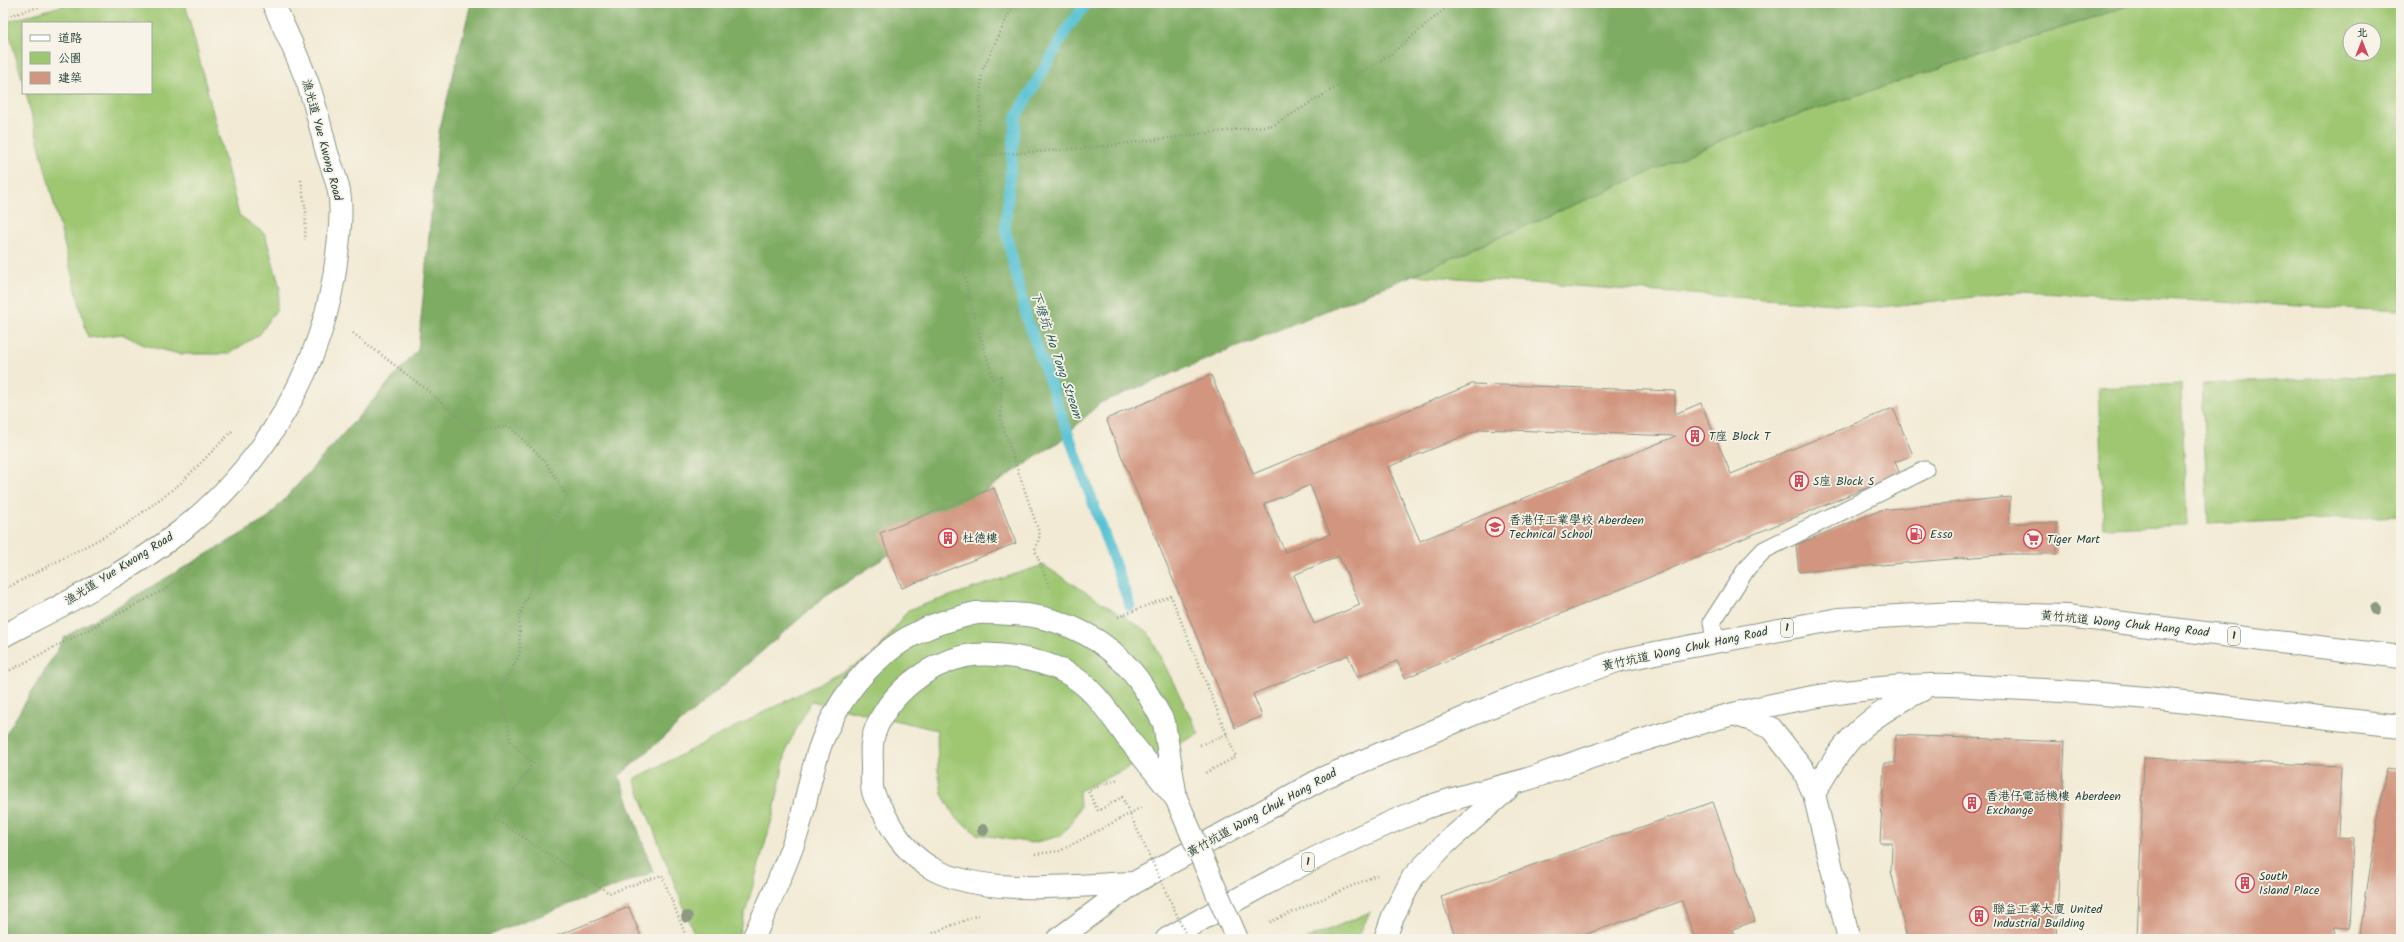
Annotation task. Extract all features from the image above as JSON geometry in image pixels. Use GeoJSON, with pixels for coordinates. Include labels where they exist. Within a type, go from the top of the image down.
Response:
{"type":"FeatureCollection","features":[{"type":"Feature","properties":{"kind":"main road","name":"漁光道 Yue Kwong Road"},"geometry":{"type":"LineString","coordinates":[[3,636],[74,598],[151,552],[204,511],[235,479],[265,442],[299,388],[313,357],[330,304],[336,272],[340,236],[340,198],[308,84],[273,3]]}},
{"type":"Feature","properties":{"kind":"main road"},"geometry":{"type":"LineString","coordinates":[[754,939],[785,869],[822,740],[838,710],[862,675],[895,645],[933,624],[976,613],[1024,614],[1064,624],[1097,640],[1122,661],[1145,689],[1164,723],[1176,798],[1237,939]]}},
{"type":"Feature","properties":{"kind":"main road","name":"黃竹坑道 Wong Chuk Hang Road"},"geometry":{"type":"LineString","coordinates":[[1134,884],[1323,778],[1516,696],[1616,661],[1715,641],[1839,619],[1956,613],[2045,615],[2075,616],[2401,657]]}},
{"type":"Feature","properties":{"kind":"main road"},"geometry":{"type":"LineString","coordinates":[[1134,884],[988,885],[933,869],[913,853],[891,830],[873,791],[871,749],[875,731],[894,700],[918,677],[939,665],[967,656],[1023,659],[1052,666],[1064,671],[1097,695],[1126,736],[1176,798]]}},
{"type":"Feature","properties":{"kind":"main road"},"geometry":{"type":"LineString","coordinates":[[1814,794],[1828,768],[1851,737],[1886,708],[1932,685]]}},
{"type":"Feature","properties":{"kind":"main road","name":"1"},"geometry":{"type":"LineString","coordinates":[[1167,939],[1192,930],[1249,892],[1334,849],[1422,809],[1513,784],[1640,739],[1732,714],[1831,694],[1932,685],[2073,690],[2401,726]]}},
{"type":"Feature","properties":{"kind":"main road"},"geometry":{"type":"LineString","coordinates":[[1732,714],[1771,728],[1803,769],[1814,794],[1849,939]]}},
{"type":"Feature","properties":{"kind":"main road"},"geometry":{"type":"LineString","coordinates":[[1385,939],[1393,916],[1413,877],[1445,844],[1513,784]]}},
{"type":"Feature","properties":{"kind":"main road","name":"1"},"geometry":{"type":"LineString","coordinates":[[1058,939],[1134,884]]}},
{"type":"Feature","properties":{"kind":"lane"},"geometry":{"type":"LineString","coordinates":[[1715,641],[1712,622],[1747,568],[1764,550],[1925,470]]}},
{"type":"Feature","properties":{"kind":"path"},"geometry":{"type":"LineString","coordinates":[[3,18],[51,3]]}},
{"type":"Feature","properties":{"kind":"path"},"geometry":{"type":"LineString","coordinates":[[1014,3],[982,71],[977,156],[981,234],[969,245],[964,257],[965,277],[993,378],[1001,376],[1001,421],[1040,535],[1035,550],[1052,594]]}},
{"type":"Feature","properties":{"kind":"path"},"geometry":{"type":"LineString","coordinates":[[977,156],[1062,150],[1274,125],[1392,52],[1452,3]]}},
{"type":"Feature","properties":{"kind":"path"},"geometry":{"type":"LineString","coordinates":[[300,174],[306,212],[305,242]]}},
{"type":"Feature","properties":{"kind":"path"},"geometry":{"type":"LineString","coordinates":[[350,341],[355,326]]}},
{"type":"Feature","properties":{"kind":"path"},"geometry":{"type":"LineString","coordinates":[[353,333],[427,390],[473,430],[510,428],[546,462],[566,497],[540,544],[538,568],[519,617],[520,654],[500,690],[511,743],[533,763],[494,818],[609,893],[662,875],[687,939]]}},
{"type":"Feature","properties":{"kind":"path"},"geometry":{"type":"LineString","coordinates":[[3,590],[126,525],[181,482],[236,427]]}},
{"type":"Feature","properties":{"kind":"path"},"geometry":{"type":"LineString","coordinates":[[3,674],[166,589],[201,556]]}},
{"type":"Feature","properties":{"kind":"path"},"geometry":{"type":"LineString","coordinates":[[1112,620],[1171,596],[1236,757],[1202,775]]}},
{"type":"Feature","properties":{"kind":"path"},"geometry":{"type":"LineString","coordinates":[[1196,747],[1227,734]]}},
{"type":"Feature","properties":{"kind":"path"},"geometry":{"type":"LineString","coordinates":[[1118,779],[1088,791],[1098,811],[1122,798],[1192,930]]}},
{"type":"Feature","properties":{"kind":"path"},"geometry":{"type":"LineString","coordinates":[[1031,854],[1060,851],[1148,804]]}},
{"type":"Feature","properties":{"kind":"path"},"geometry":{"type":"LineString","coordinates":[[1270,922],[1385,871],[1402,871],[1413,877]]}},
{"type":"Feature","properties":{"kind":"path"},"geometry":{"type":"LineString","coordinates":[[918,939],[977,916],[980,912]]}},
{"type":"Feature","properties":{"kind":"green space"},"geometry":{"type":"Polygon","coordinates":[[[71,3],[185,3],[239,215],[265,234],[280,288],[276,310],[260,334],[228,354],[179,354],[144,345],[122,334],[88,338],[26,94],[152,94],[152,22],[22,22],[22,78],[6,22],[71,3]]]}},
{"type":"Feature","properties":{"kind":"green space"},"geometry":{"type":"Polygon","coordinates":[[[471,3],[2137,3],[1727,138],[1413,275],[1100,403],[1060,441],[822,599],[619,776],[653,872],[480,939],[3,939],[3,739],[65,637],[267,519],[418,350],[439,132],[471,3]]]}},
{"type":"Feature","properties":{"kind":"green space"},"geometry":{"type":"Polygon","coordinates":[[[2137,3],[2401,3],[2401,311],[2021,292],[1880,307],[1413,275],[1727,138],[2137,3]]]}},
{"type":"Feature","properties":{"kind":"green space"},"geometry":{"type":"Polygon","coordinates":[[[2401,375],[2401,516],[2208,524],[2202,384],[2401,375]]]}},
{"type":"Feature","properties":{"kind":"green space"},"geometry":{"type":"Polygon","coordinates":[[[2181,384],[2187,525],[2104,528],[2098,388],[2181,384]]]}},
{"type":"Feature","properties":{"kind":"green space"},"geometry":{"type":"Polygon","coordinates":[[[1043,565],[1148,632],[1199,734],[1079,791],[1080,807],[1072,822],[1060,836],[1032,843],[977,834],[955,817],[942,794],[938,770],[937,730],[811,701],[787,747],[773,816],[739,934],[720,939],[696,939],[634,779],[875,655],[908,610],[1043,565]]]}},
{"type":"Feature","properties":{"kind":"green space"},"geometry":{"type":"Polygon","coordinates":[[[1370,912],[1357,939],[1307,939],[1370,912]]]}},
{"type":"Feature","properties":{"kind":"building"},"geometry":{"type":"Polygon","coordinates":[[[1211,375],[1253,474],[1472,384],[1675,391],[1675,414],[1701,403],[1731,474],[1893,408],[1913,455],[1895,462],[1900,474],[1405,678],[1397,661],[1357,677],[1348,655],[1253,694],[1262,716],[1235,728],[1106,419],[1211,375]],[[1481,429],[1388,467],[1420,541],[1676,436],[1481,429]],[[1310,485],[1264,504],[1285,552],[1330,534],[1310,485]],[[1339,556],[1294,575],[1314,624],[1360,605],[1339,556]]]}},
{"type":"Feature","properties":{"kind":"building","name":"杜德樓"},"geometry":{"type":"Polygon","coordinates":[[[994,488],[1016,543],[902,588],[880,533],[994,488]]]}},
{"type":"Feature","properties":{"kind":"building","name":"Esso"},"geometry":{"type":"Polygon","coordinates":[[[2010,497],[2009,523],[2057,523],[2057,554],[2009,554],[1799,572],[1796,545],[1881,510],[2010,497]]]}},
{"type":"Feature","properties":{"kind":"building","name":"香港仔電話機樓 Aberdeen Exchange"},"geometry":{"type":"Polygon","coordinates":[[[1896,735],[2065,742],[2056,939],[1907,939],[1891,871],[1892,843],[1880,843],[1884,763],[1895,763],[1896,735]]]}},
{"type":"Feature","properties":{"kind":"building","name":"South Island Place"},"geometry":{"type":"Polygon","coordinates":[[[2144,758],[2341,766],[2338,837],[2354,838],[2350,928],[2335,927],[2334,939],[2137,939],[2144,758]]]}},
{"type":"Feature","properties":{"kind":"building"},"geometry":{"type":"Polygon","coordinates":[[[2386,769],[2401,771],[2401,939],[2359,939],[2386,769]]]}},
{"type":"Feature","properties":{"kind":"building"},"geometry":{"type":"Polygon","coordinates":[[[1713,802],[1755,921],[1733,929],[1737,939],[1695,939],[1682,901],[1572,939],[1456,939],[1441,897],[1713,802]]]}},
{"type":"Feature","properties":{"kind":"building"},"geometry":{"type":"Polygon","coordinates":[[[629,907],[642,939],[549,939],[629,907]]]}},
{"type":"Feature","properties":{"kind":"waterway","name":"下塘坑 Ha Tong Stream"},"geometry":{"type":"LineString","coordinates":[[1087,3],[1069,26],[1016,117],[1005,228],[1026,316],[1130,606]]}},
{"type":"Feature","properties":{"kind":"place","name":"T座 Block T"},"geometry":{"type":"Point","coordinates":[1695,436]}},
{"type":"Feature","properties":{"kind":"place","name":"S座 Block S"},"geometry":{"type":"Point","coordinates":[1799,481]}},
{"type":"Feature","properties":{"kind":"place","name":"香港仔工業學校 Aberdeen Technical School"},"geometry":{"type":"Point","coordinates":[1495,527]}},
{"type":"Feature","properties":{"kind":"place","name":"Esso"},"geometry":{"type":"Point","coordinates":[1916,534]}},
{"type":"Feature","properties":{"kind":"place","name":"杜德樓"},"geometry":{"type":"Point","coordinates":[948,538]}},
{"type":"Feature","properties":{"kind":"place","name":"Tiger Mart"},"geometry":{"type":"Point","coordinates":[2033,539]}},
{"type":"Feature","properties":{"kind":"place","name":"香港仔電話機樓 Aberdeen Exchange"},"geometry":{"type":"Point","coordinates":[1972,803]}},
{"type":"Feature","properties":{"kind":"place","name":"South Island Place"},"geometry":{"type":"Point","coordinates":[2245,883]}},
{"type":"Feature","properties":{"kind":"place","name":"聯益工業大廈 United Industrial Building"},"geometry":{"type":"Point","coordinates":[1979,916]}}]}
